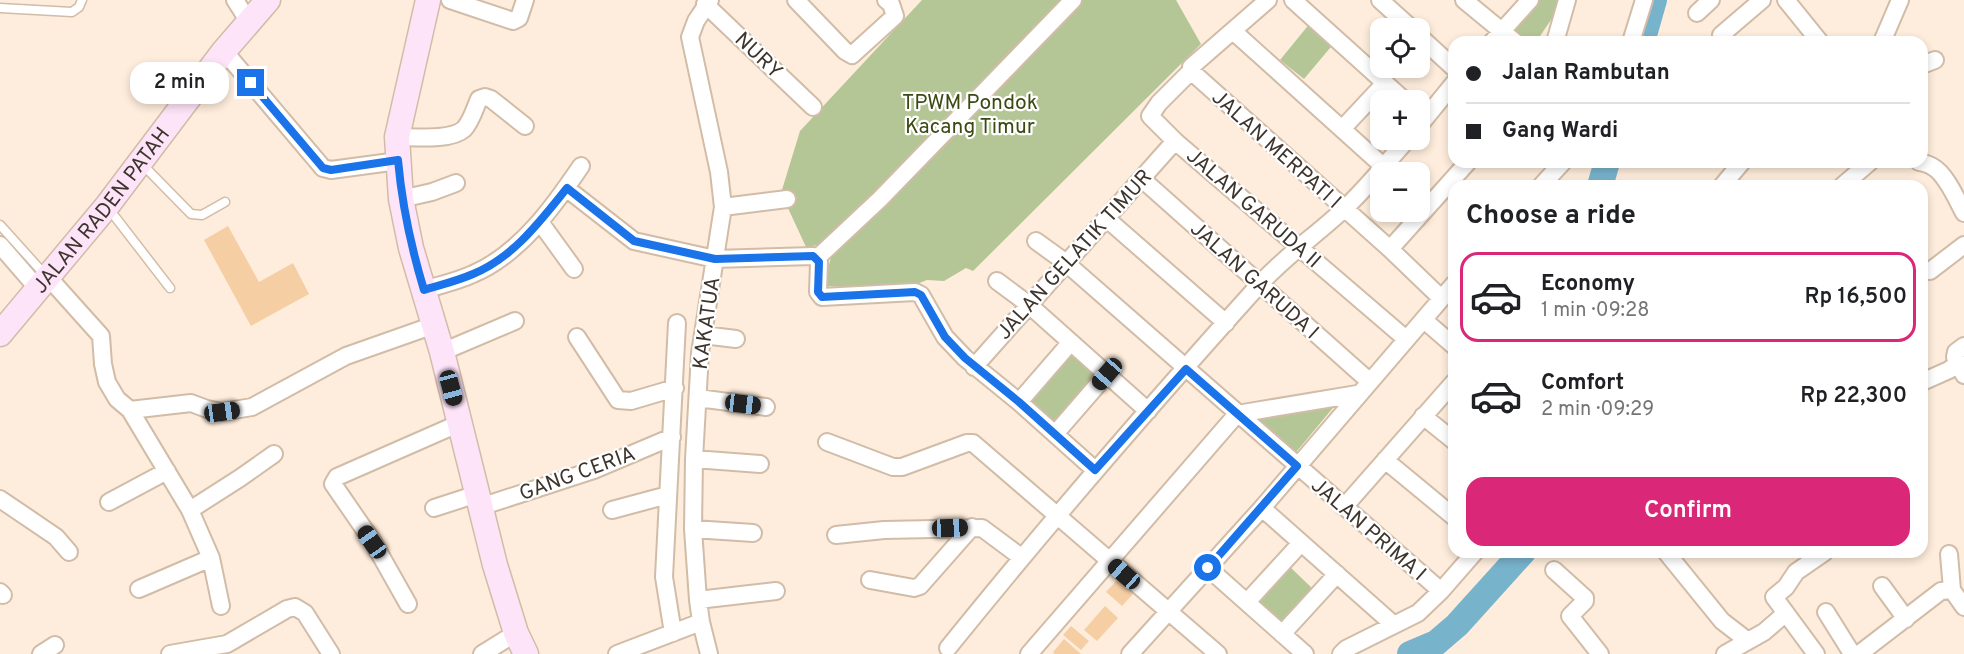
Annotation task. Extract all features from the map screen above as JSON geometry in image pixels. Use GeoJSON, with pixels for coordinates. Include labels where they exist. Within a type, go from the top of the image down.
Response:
{"type":"FeatureCollection","features":[{"type":"Feature","properties":{"kind":"street"},"geometry":{"type":"LineString","coordinates":[[235,0],[249,22]]}},
{"type":"Feature","properties":{"kind":"street","name":"JALAN RADEN PATAH"},"geometry":{"type":"LineString","coordinates":[[0,334],[107,206],[224,51],[268,0]]}},
{"type":"Feature","properties":{"kind":"street"},"geometry":{"type":"LineString","coordinates":[[428,0],[398,149],[401,199],[411,248],[442,352],[478,501],[521,644],[482,654]]}},
{"type":"Feature","properties":{"kind":"street"},"geometry":{"type":"LineString","coordinates":[[450,0],[513,21],[519,18],[525,0]]}},
{"type":"Feature","properties":{"kind":"street"},"geometry":{"type":"LineString","coordinates":[[796,0],[845,51],[852,55],[895,16],[891,4],[886,0]]}},
{"type":"Feature","properties":{"kind":"street"},"geometry":{"type":"LineString","coordinates":[[817,258],[880,199],[1073,0]]}},
{"type":"Feature","properties":{"kind":"street"},"geometry":{"type":"LineString","coordinates":[[1191,70],[1191,67],[1268,0]]}},
{"type":"Feature","properties":{"kind":"street"},"geometry":{"type":"LineString","coordinates":[[1293,0],[1393,90]]}},
{"type":"Feature","properties":{"kind":"street"},"geometry":{"type":"LineString","coordinates":[[1380,0],[1400,18]]}},
{"type":"Feature","properties":{"kind":"street"},"geometry":{"type":"LineString","coordinates":[[1464,0],[1500,36]]}},
{"type":"Feature","properties":{"kind":"street"},"geometry":{"type":"LineString","coordinates":[[1505,36],[1530,0]]}},
{"type":"Feature","properties":{"kind":"street"},"geometry":{"type":"LineString","coordinates":[[1557,36],[1567,0]]}},
{"type":"Feature","properties":{"kind":"street"},"geometry":{"type":"LineString","coordinates":[[1634,36],[1644,0]]}},
{"type":"Feature","properties":{"kind":"street"},"geometry":{"type":"LineString","coordinates":[[1697,13],[1711,0]]}},
{"type":"Feature","properties":{"kind":"street"},"geometry":{"type":"LineString","coordinates":[[1721,35],[1762,0]]}},
{"type":"Feature","properties":{"kind":"street"},"geometry":{"type":"LineString","coordinates":[[1885,36],[1900,0]]}},
{"type":"Feature","properties":{"kind":"street","name":"NURY"},"geometry":{"type":"LineString","coordinates":[[707,2],[813,106]]}},
{"type":"Feature","properties":{"kind":"street","name":"KAKATUA"},"geometry":{"type":"LineString","coordinates":[[707,2],[690,37],[719,172],[723,207],[703,335],[694,459],[693,529],[698,600],[709,654]]}},
{"type":"Feature","properties":{"kind":"street"},"geometry":{"type":"LineString","coordinates":[[1794,2],[1816,36]]}},
{"type":"Feature","properties":{"kind":"street"},"geometry":{"type":"LineString","coordinates":[[1233,31],[1379,162]]}},
{"type":"Feature","properties":{"kind":"street"},"geometry":{"type":"LineString","coordinates":[[1430,46],[1448,63]]}},
{"type":"Feature","properties":{"kind":"street"},"geometry":{"type":"LineString","coordinates":[[224,51],[323,168],[331,170],[434,137],[456,133],[465,128],[479,99],[484,97],[491,99],[525,126]]}},
{"type":"Feature","properties":{"kind":"street","name":"JALAN GARUDA II"},"geometry":{"type":"LineString","coordinates":[[1191,70],[1159,103],[1150,116],[1175,141],[1406,339]]}},
{"type":"Feature","properties":{"kind":"street","name":"JALAN MERPATI I"},"geometry":{"type":"LineString","coordinates":[[1191,70],[1390,249],[1441,298]]}},
{"type":"Feature","properties":{"kind":"street"},"geometry":{"type":"LineString","coordinates":[[1342,129],[1385,82]]}},
{"type":"Feature","properties":{"kind":"street"},"geometry":{"type":"LineString","coordinates":[[1430,110],[1448,90]]}},
{"type":"Feature","properties":{"kind":"street","name":"JALAN GELATIK TIMUR"},"geometry":{"type":"LineString","coordinates":[[974,367],[1175,141]]}},
{"type":"Feature","properties":{"kind":"street"},"geometry":{"type":"LineString","coordinates":[[1387,162],[1398,150]]}},
{"type":"Feature","properties":{"kind":"street"},"geometry":{"type":"LineString","coordinates":[[424,290],[474,274],[497,261],[534,230],[567,188],[581,165]]}},
{"type":"Feature","properties":{"kind":"street"},"geometry":{"type":"LineString","coordinates":[[1928,165],[1934,167],[1958,186],[1964,213]]}},
{"type":"Feature","properties":{"kind":"street"},"geometry":{"type":"LineString","coordinates":[[1452,180],[1463,168]]}},
{"type":"Feature","properties":{"kind":"street"},"geometry":{"type":"LineString","coordinates":[[1546,180],[1557,168]]}},
{"type":"Feature","properties":{"kind":"street"},"geometry":{"type":"LineString","coordinates":[[1849,180],[1863,168]]}},
{"type":"Feature","properties":{"kind":"street","name":"JALAN GARUDA I"},"geometry":{"type":"LineString","coordinates":[[1142,178],[1369,381]]}},
{"type":"Feature","properties":{"kind":"street"},"geometry":{"type":"LineString","coordinates":[[948,648],[1095,470],[1260,284],[1298,247],[1343,209],[1370,180]]}},
{"type":"Feature","properties":{"kind":"street"},"geometry":{"type":"LineString","coordinates":[[401,199],[432,192],[456,183]]}},
{"type":"Feature","properties":{"kind":"street"},"geometry":{"type":"LineString","coordinates":[[1390,249],[1448,184]]}},
{"type":"Feature","properties":{"kind":"street"},"geometry":{"type":"LineString","coordinates":[[567,188],[634,241],[715,259],[813,256],[817,258]]}},
{"type":"Feature","properties":{"kind":"street"},"geometry":{"type":"LineString","coordinates":[[723,207],[787,199]]}},
{"type":"Feature","properties":{"kind":"street"},"geometry":{"type":"LineString","coordinates":[[1107,219],[1226,323]]}},
{"type":"Feature","properties":{"kind":"street"},"geometry":{"type":"LineString","coordinates":[[540,222],[574,269]]}},
{"type":"Feature","properties":{"kind":"street","name":"JALAN PRIMA I"},"geometry":{"type":"LineString","coordinates":[[1036,241],[1065,262],[1442,591]]}},
{"type":"Feature","properties":{"kind":"street"},"geometry":{"type":"LineString","coordinates":[[0,245],[100,336],[107,382],[117,399],[130,410],[190,510],[211,558],[221,606]]}},
{"type":"Feature","properties":{"kind":"street"},"geometry":{"type":"LineString","coordinates":[[1930,271],[1964,246]]}},
{"type":"Feature","properties":{"kind":"street"},"geometry":{"type":"LineString","coordinates":[[817,258],[819,296],[915,292],[921,295],[945,337],[974,367],[1019,402],[1095,470]]}},
{"type":"Feature","properties":{"kind":"street"},"geometry":{"type":"LineString","coordinates":[[997,281],[1028,304],[1148,411]]}},
{"type":"Feature","properties":{"kind":"street"},"geometry":{"type":"LineString","coordinates":[[1130,654],[1262,508],[1357,394],[1448,290]]}},
{"type":"Feature","properties":{"kind":"street"},"geometry":{"type":"LineString","coordinates":[[1424,320],[1448,341]]}},
{"type":"Feature","properties":{"kind":"street"},"geometry":{"type":"LineString","coordinates":[[442,352],[515,321]]}},
{"type":"Feature","properties":{"kind":"street"},"geometry":{"type":"LineString","coordinates":[[673,633],[664,577],[678,323]]}},
{"type":"Feature","properties":{"kind":"street"},"geometry":{"type":"LineString","coordinates":[[130,410],[191,403],[222,412],[252,407],[346,356],[434,325]]}},
{"type":"Feature","properties":{"kind":"street"},"geometry":{"type":"LineString","coordinates":[[703,335],[736,339]]}},
{"type":"Feature","properties":{"kind":"street"},"geometry":{"type":"LineString","coordinates":[[577,337],[618,400],[631,401],[675,388]]}},
{"type":"Feature","properties":{"kind":"street"},"geometry":{"type":"LineString","coordinates":[[1019,402],[1071,342]]}},
{"type":"Feature","properties":{"kind":"street"},"geometry":{"type":"LineString","coordinates":[[1928,379],[1949,370],[1961,369],[1955,357],[1956,352],[1964,346]]}},
{"type":"Feature","properties":{"kind":"street"},"geometry":{"type":"LineString","coordinates":[[1055,434],[1107,374]]}},
{"type":"Feature","properties":{"kind":"street"},"geometry":{"type":"LineString","coordinates":[[1344,507],[1448,389]]}},
{"type":"Feature","properties":{"kind":"street"},"geometry":{"type":"LineString","coordinates":[[1029,654],[1237,414],[1357,394]]}},
{"type":"Feature","properties":{"kind":"street"},"geometry":{"type":"LineString","coordinates":[[698,398],[766,406]]}},
{"type":"Feature","properties":{"kind":"street"},"geometry":{"type":"LineString","coordinates":[[1423,416],[1448,436]]}},
{"type":"Feature","properties":{"kind":"street"},"geometry":{"type":"LineString","coordinates":[[408,604],[372,542],[333,484],[337,477],[460,423]]}},
{"type":"Feature","properties":{"kind":"street","name":"GANG CERIA"},"geometry":{"type":"LineString","coordinates":[[434,508],[478,501],[594,470],[672,436]]}},
{"type":"Feature","properties":{"kind":"street"},"geometry":{"type":"LineString","coordinates":[[827,441],[893,467],[902,467],[967,443],[973,443],[1168,612],[1209,651]]}},
{"type":"Feature","properties":{"kind":"street"},"geometry":{"type":"LineString","coordinates":[[190,510],[274,454]]}},
{"type":"Feature","properties":{"kind":"street"},"geometry":{"type":"LineString","coordinates":[[694,459],[760,464]]}},
{"type":"Feature","properties":{"kind":"street"},"geometry":{"type":"LineString","coordinates":[[1385,460],[1448,513]]}},
{"type":"Feature","properties":{"kind":"street"},"geometry":{"type":"LineString","coordinates":[[109,502],[168,471]]}},
{"type":"Feature","properties":{"kind":"street"},"geometry":{"type":"LineString","coordinates":[[612,510],[668,495]]}},
{"type":"Feature","properties":{"kind":"street"},"geometry":{"type":"LineString","coordinates":[[0,499],[56,537],[69,552]]}},
{"type":"Feature","properties":{"kind":"street"},"geometry":{"type":"LineString","coordinates":[[1262,508],[1394,625]]}},
{"type":"Feature","properties":{"kind":"street"},"geometry":{"type":"LineString","coordinates":[[836,535],[884,530],[972,527],[987,529],[1021,557]]}},
{"type":"Feature","properties":{"kind":"street"},"geometry":{"type":"LineString","coordinates":[[870,580],[914,588],[920,586],[972,527]]}},
{"type":"Feature","properties":{"kind":"street"},"geometry":{"type":"LineString","coordinates":[[693,529],[753,533]]}},
{"type":"Feature","properties":{"kind":"street"},"geometry":{"type":"LineString","coordinates":[[1246,603],[1301,543]]}},
{"type":"Feature","properties":{"kind":"street"},"geometry":{"type":"LineString","coordinates":[[1949,554],[1952,590],[1964,607]]}},
{"type":"Feature","properties":{"kind":"street"},"geometry":{"type":"LineString","coordinates":[[139,589],[211,558]]}},
{"type":"Feature","properties":{"kind":"street"},"geometry":{"type":"LineString","coordinates":[[1341,654],[1346,649],[1418,613],[1442,591],[1470,558]]}},
{"type":"Feature","properties":{"kind":"street"},"geometry":{"type":"LineString","coordinates":[[1671,558],[1722,621],[1748,641]]}},
{"type":"Feature","properties":{"kind":"street"},"geometry":{"type":"LineString","coordinates":[[1814,558],[1796,572],[1774,597],[1816,654]]}},
{"type":"Feature","properties":{"kind":"street"},"geometry":{"type":"LineString","coordinates":[[1208,568],[1305,654]]}},
{"type":"Feature","properties":{"kind":"street"},"geometry":{"type":"LineString","coordinates":[[1554,570],[1585,598],[1585,602],[1570,616],[1600,654]]}},
{"type":"Feature","properties":{"kind":"street"},"geometry":{"type":"LineString","coordinates":[[1282,634],[1336,574]]}},
{"type":"Feature","properties":{"kind":"street"},"geometry":{"type":"LineString","coordinates":[[1882,586],[1906,619]]}},
{"type":"Feature","properties":{"kind":"street"},"geometry":{"type":"LineString","coordinates":[[1826,612],[1851,652],[1857,654],[1941,591],[1952,590]]}},
{"type":"Feature","properties":{"kind":"street"},"geometry":{"type":"LineString","coordinates":[[698,600],[776,591]]}},
{"type":"Feature","properties":{"kind":"street"},"geometry":{"type":"LineString","coordinates":[[170,654],[220,649],[287,609],[295,607],[305,613],[331,654]]}},
{"type":"Feature","properties":{"kind":"street"},"geometry":{"type":"LineString","coordinates":[[1725,654],[1764,632],[1786,613]]}},
{"type":"Feature","properties":{"kind":"street"},"geometry":{"type":"LineString","coordinates":[[617,654],[701,622]]}},
{"type":"Feature","properties":{"kind":"lane"},"geometry":{"type":"LineString","coordinates":[[0,8],[72,12],[80,7],[82,0]]}},
{"type":"Feature","properties":{"kind":"lane"},"geometry":{"type":"LineString","coordinates":[[159,71],[189,96]]}},
{"type":"Feature","properties":{"kind":"lane"},"geometry":{"type":"LineString","coordinates":[[140,162],[191,214],[202,215],[225,202]]}},
{"type":"Feature","properties":{"kind":"lane"},"geometry":{"type":"LineString","coordinates":[[107,206],[170,288]]}},
{"type":"Feature","properties":{"kind":"lane"},"geometry":{"type":"LineString","coordinates":[[0,225],[44,284]]}},
{"type":"Feature","properties":{"kind":"green space","name":"TPWM Pondok Kacang Timur"},"geometry":{"type":"Polygon","coordinates":[[[922,0],[1176,0],[1201,44],[973,271],[966,268],[944,281],[927,280],[904,289],[823,286],[832,254],[825,244],[806,247],[781,193],[800,131],[922,0]]]}},
{"type":"Feature","properties":{"kind":"green space"},"geometry":{"type":"Polygon","coordinates":[[[1536,0],[1560,0],[1557,11],[1540,36],[1521,36],[1511,28],[1536,0]]]}},
{"type":"Feature","properties":{"kind":"green space"},"geometry":{"type":"Polygon","coordinates":[[[1311,22],[1335,42],[1304,79],[1280,60],[1311,22]]]}},
{"type":"Feature","properties":{"kind":"green space"},"geometry":{"type":"Polygon","coordinates":[[[1072,348],[1100,374],[1054,427],[1027,402],[1072,348]]]}},
{"type":"Feature","properties":{"kind":"green space"},"geometry":{"type":"Polygon","coordinates":[[[1342,397],[1292,457],[1244,416],[1342,397]]]}},
{"type":"Feature","properties":{"kind":"green space"},"geometry":{"type":"Polygon","coordinates":[[[1288,565],[1314,590],[1285,624],[1257,600],[1288,565]]]}},
{"type":"Feature","properties":{"kind":"building"},"geometry":{"type":"Polygon","coordinates":[[[228,226],[259,282],[293,263],[309,294],[251,326],[204,240],[228,226]]]}},
{"type":"Feature","properties":{"kind":"building"},"geometry":{"type":"Polygon","coordinates":[[[1118,579],[1133,594],[1122,606],[1106,592],[1118,579]]]}},
{"type":"Feature","properties":{"kind":"building"},"geometry":{"type":"Polygon","coordinates":[[[1105,606],[1118,618],[1097,641],[1084,630],[1105,606]]]}},
{"type":"Feature","properties":{"kind":"building"},"geometry":{"type":"Polygon","coordinates":[[[1071,626],[1089,641],[1081,650],[1063,635],[1071,626]]]}},
{"type":"Feature","properties":{"kind":"building"},"geometry":{"type":"Polygon","coordinates":[[[1064,639],[1081,654],[1054,654],[1053,652],[1064,639]]]}},
{"type":"Feature","properties":{"kind":"waterway"},"geometry":{"type":"LineString","coordinates":[[1644,36],[1654,0]]}},
{"type":"Feature","properties":{"kind":"waterway"},"geometry":{"type":"LineString","coordinates":[[1602,180],[1605,168]]}},
{"type":"Feature","properties":{"kind":"waterway"},"geometry":{"type":"LineString","coordinates":[[1410,654],[1436,643],[1457,625],[1518,558]]}},
{"type":"Feature","properties":{"kind":"route"},"geometry":{"type":"LineString","coordinates":[[251,83],[323,168],[331,170],[398,160],[401,199],[411,248],[424,290],[474,274],[497,261],[534,230],[567,188],[634,241],[715,259],[813,256],[819,262],[818,292],[822,297],[915,292],[921,295],[945,337],[965,358],[1019,402],[1095,470],[1186,369],[1297,466],[1208,568]]}}]}
